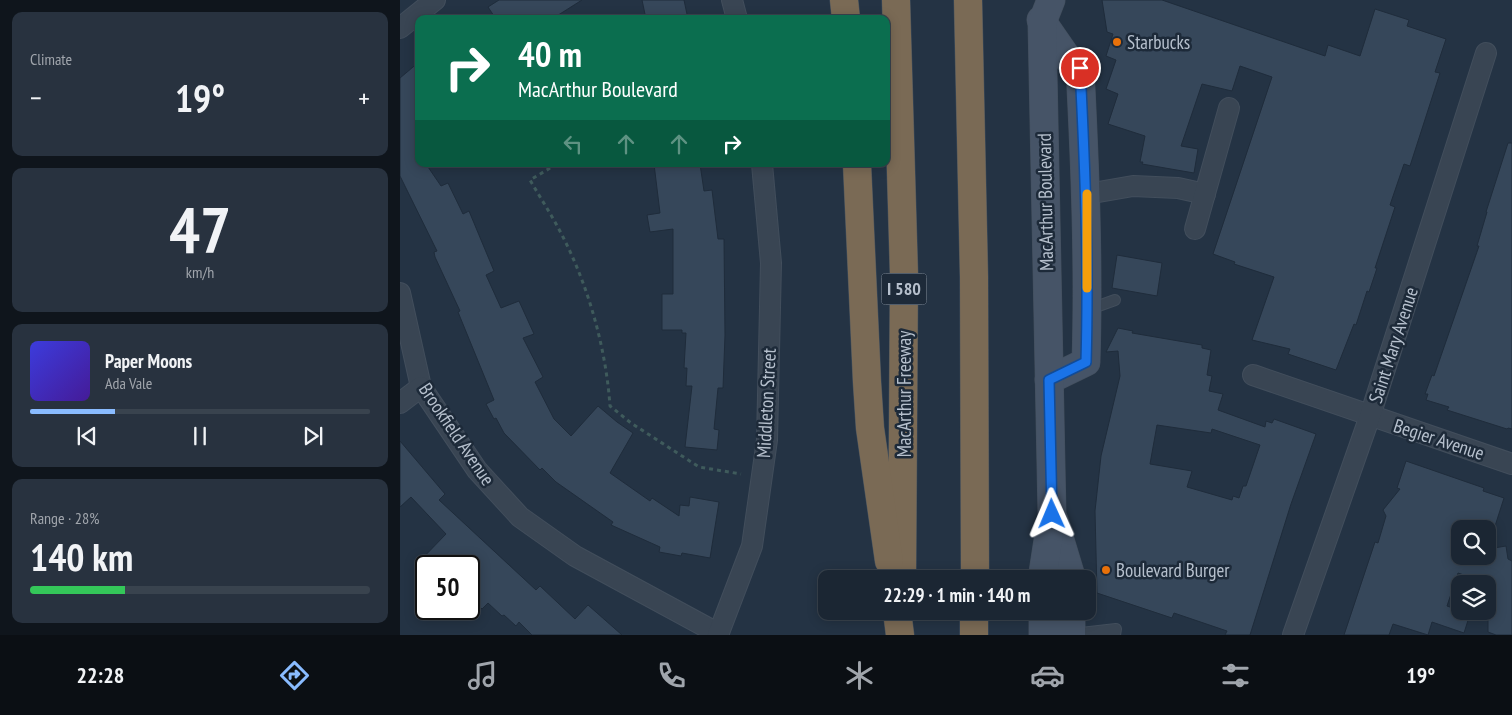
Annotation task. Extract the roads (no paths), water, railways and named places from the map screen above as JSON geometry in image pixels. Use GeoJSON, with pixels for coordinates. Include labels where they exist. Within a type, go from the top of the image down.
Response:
{"type":"FeatureCollection","features":[{"type":"Feature","properties":{"kind":"highway"},"geometry":{"type":"LineString","coordinates":[[844,0],[846,15]]}},
{"type":"Feature","properties":{"kind":"highway","name":"MacArthur Freeway"},"geometry":{"type":"LineString","coordinates":[[896,0],[904,275],[902,570]]}},
{"type":"Feature","properties":{"kind":"highway"},"geometry":{"type":"LineString","coordinates":[[968,0],[974,277],[974,570]]}},
{"type":"Feature","properties":{"kind":"highway"},"geometry":{"type":"LineString","coordinates":[[857,167],[870,428],[891,570]]}},
{"type":"Feature","properties":{"kind":"highway"},"geometry":{"type":"LineString","coordinates":[[898,620],[901,635]]}},
{"type":"Feature","properties":{"kind":"highway"},"geometry":{"type":"LineString","coordinates":[[901,635],[902,620]]}},
{"type":"Feature","properties":{"kind":"highway"},"geometry":{"type":"LineString","coordinates":[[974,620],[974,635]]}},
{"type":"Feature","properties":{"kind":"main road","name":"MacArthur Boulevard"},"geometry":{"type":"LineString","coordinates":[[1042,8],[1068,59],[1080,68],[1086,194],[1088,310],[1086,362],[1049,380]]}},
{"type":"Feature","properties":{"kind":"main road","name":"MacArthur Boulevard"},"geometry":{"type":"LineString","coordinates":[[1042,8],[1052,514],[1043,570]]}},
{"type":"Feature","properties":{"kind":"main road","name":"MacArthur Boulevard"},"geometry":{"type":"LineString","coordinates":[[1052,514],[1069,570]]}},
{"type":"Feature","properties":{"kind":"main road"},"geometry":{"type":"LineString","coordinates":[[1043,620],[1043,635]]}},
{"type":"Feature","properties":{"kind":"main road"},"geometry":{"type":"LineString","coordinates":[[1071,620],[1071,635]]}},
{"type":"Feature","properties":{"kind":"street"},"geometry":{"type":"LineString","coordinates":[[416,15],[435,0]]}},
{"type":"Feature","properties":{"kind":"street"},"geometry":{"type":"LineString","coordinates":[[732,0],[736,15]]}},
{"type":"Feature","properties":{"kind":"street"},"geometry":{"type":"LineString","coordinates":[[400,28],[415,16]]}},
{"type":"Feature","properties":{"kind":"street","name":"Saint Mary Avenue"},"geometry":{"type":"LineString","coordinates":[[1293,635],[1370,416],[1486,53]]}},
{"type":"Feature","properties":{"kind":"street"},"geometry":{"type":"LineString","coordinates":[[1195,229],[1229,108]]}},
{"type":"Feature","properties":{"kind":"street","name":"Middleton Street"},"geometry":{"type":"LineString","coordinates":[[718,635],[752,546],[767,440],[771,263],[762,167]]}},
{"type":"Feature","properties":{"kind":"street"},"geometry":{"type":"LineString","coordinates":[[1086,194],[1132,186],[1178,188],[1205,194]]}},
{"type":"Feature","properties":{"kind":"street","name":"Brookfield Avenue"},"geometry":{"type":"LineString","coordinates":[[400,293],[421,387],[477,470],[520,517],[575,556],[718,635]]}},
{"type":"Feature","properties":{"kind":"street","name":"Begier Avenue"},"geometry":{"type":"LineString","coordinates":[[1253,375],[1512,464]]}},
{"type":"Feature","properties":{"kind":"street"},"geometry":{"type":"LineString","coordinates":[[400,403],[421,387]]}},
{"type":"Feature","properties":{"kind":"lane"},"geometry":{"type":"LineString","coordinates":[[1088,310],[1115,300]]}},
{"type":"Feature","properties":{"kind":"lane"},"geometry":{"type":"LineString","coordinates":[[1071,635],[1116,629],[1115,635]]}},
{"type":"Feature","properties":{"kind":"place","name":"Starbucks"},"geometry":{"type":"Point","coordinates":[1117,42]}},
{"type":"Feature","properties":{"kind":"place","name":"Boulevard Burger"},"geometry":{"type":"Point","coordinates":[1106,570]}}]}
